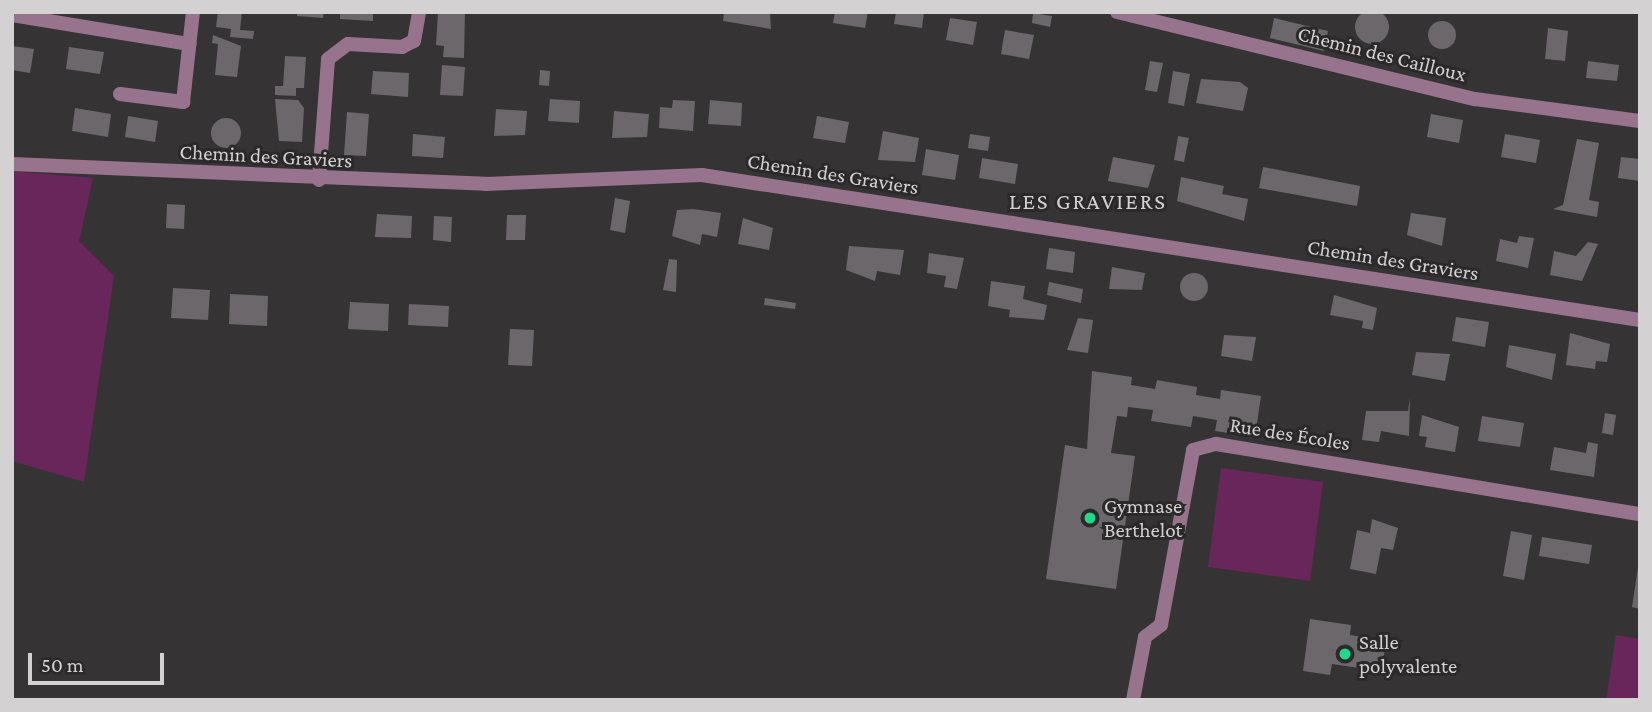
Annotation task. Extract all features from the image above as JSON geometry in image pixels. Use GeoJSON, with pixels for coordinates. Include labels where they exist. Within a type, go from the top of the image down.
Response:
{"type":"FeatureCollection","features":[{"type":"Feature","properties":{"kind":"street"},"geometry":{"type":"LineString","coordinates":[[120,94],[183,102],[193,12]]}},
{"type":"Feature","properties":{"kind":"street"},"geometry":{"type":"LineString","coordinates":[[319,180],[328,60],[348,44],[402,47],[414,41],[419,12]]}},
{"type":"Feature","properties":{"kind":"street","name":"Chemin des Cailloux"},"geometry":{"type":"LineString","coordinates":[[1117,12],[1475,99],[1640,121]]}},
{"type":"Feature","properties":{"kind":"street"},"geometry":{"type":"LineString","coordinates":[[12,15],[190,44]]}},
{"type":"Feature","properties":{"kind":"street","name":"Chemin des Graviers"},"geometry":{"type":"LineString","coordinates":[[12,164],[319,180],[486,184],[702,175],[1640,320]]}},
{"type":"Feature","properties":{"kind":"street","name":"Rue des Écoles"},"geometry":{"type":"LineString","coordinates":[[1133,700],[1145,637],[1161,625],[1193,450],[1216,443],[1640,514]]}},
{"type":"Feature","properties":{"kind":"shaded area"},"geometry":{"type":"Polygon","coordinates":[[[12,171],[93,178],[79,241],[114,276],[84,482],[12,461],[12,171]]]}},
{"type":"Feature","properties":{"kind":"shaded area"},"geometry":{"type":"Polygon","coordinates":[[[1221,468],[1323,482],[1310,581],[1208,567],[1221,468]]]}},
{"type":"Feature","properties":{"kind":"shaded area"},"geometry":{"type":"Polygon","coordinates":[[[1616,635],[1640,639],[1640,700],[1606,700],[1616,635]]]}},
{"type":"Feature","properties":{"kind":"building"},"geometry":{"type":"Polygon","coordinates":[[[1372,10],[1384,15],[1389,27],[1384,39],[1372,44],[1360,39],[1355,27],[1360,15],[1372,10]]]}},
{"type":"Feature","properties":{"kind":"building"},"geometry":{"type":"Polygon","coordinates":[[[218,12],[242,12],[240,30],[254,31],[253,39],[230,37],[231,29],[216,27],[218,12]]]}},
{"type":"Feature","properties":{"kind":"building"},"geometry":{"type":"Polygon","coordinates":[[[297,12],[324,12],[323,18],[297,16],[297,12]]]}},
{"type":"Feature","properties":{"kind":"building"},"geometry":{"type":"Polygon","coordinates":[[[340,12],[373,12],[373,21],[340,19],[340,12]]]}},
{"type":"Feature","properties":{"kind":"building"},"geometry":{"type":"Polygon","coordinates":[[[438,12],[465,12],[464,58],[443,57],[444,46],[436,45],[438,12]]]}},
{"type":"Feature","properties":{"kind":"building"},"geometry":{"type":"Polygon","coordinates":[[[724,12],[770,12],[771,29],[723,21],[724,12]]]}},
{"type":"Feature","properties":{"kind":"building"},"geometry":{"type":"Polygon","coordinates":[[[835,12],[868,12],[865,28],[833,23],[835,12]]]}},
{"type":"Feature","properties":{"kind":"building"},"geometry":{"type":"Polygon","coordinates":[[[896,12],[924,12],[922,28],[894,24],[896,12]]]}},
{"type":"Feature","properties":{"kind":"building"},"geometry":{"type":"Polygon","coordinates":[[[1033,13],[1052,16],[1050,27],[1032,23],[1033,13]]]}},
{"type":"Feature","properties":{"kind":"building"},"geometry":{"type":"Polygon","coordinates":[[[950,18],[977,22],[973,45],[946,40],[950,18]]]}},
{"type":"Feature","properties":{"kind":"building"},"geometry":{"type":"Polygon","coordinates":[[[1274,18],[1328,31],[1324,51],[1270,38],[1274,18]]]}},
{"type":"Feature","properties":{"kind":"building"},"geometry":{"type":"Polygon","coordinates":[[[1442,21],[1452,25],[1456,35],[1452,45],[1442,49],[1432,45],[1428,35],[1432,25],[1442,21]]]}},
{"type":"Feature","properties":{"kind":"building"},"geometry":{"type":"Polygon","coordinates":[[[1548,28],[1568,31],[1565,61],[1545,59],[1548,28]]]}},
{"type":"Feature","properties":{"kind":"building"},"geometry":{"type":"Polygon","coordinates":[[[1005,30],[1034,35],[1029,59],[1001,54],[1005,30]]]}},
{"type":"Feature","properties":{"kind":"building"},"geometry":{"type":"Polygon","coordinates":[[[213,35],[241,46],[237,77],[215,75],[218,44],[212,43],[213,35]]]}},
{"type":"Feature","properties":{"kind":"building"},"geometry":{"type":"Polygon","coordinates":[[[12,46],[34,49],[30,73],[12,70],[12,46]]]}},
{"type":"Feature","properties":{"kind":"building"},"geometry":{"type":"Polygon","coordinates":[[[69,47],[104,52],[100,74],[66,69],[69,47]]]}},
{"type":"Feature","properties":{"kind":"building"},"geometry":{"type":"Polygon","coordinates":[[[285,56],[306,57],[304,88],[296,88],[296,96],[275,95],[275,86],[283,86],[285,56]]]}},
{"type":"Feature","properties":{"kind":"building"},"geometry":{"type":"Polygon","coordinates":[[[1150,61],[1163,63],[1157,92],[1145,90],[1150,61]]]}},
{"type":"Feature","properties":{"kind":"building"},"geometry":{"type":"Polygon","coordinates":[[[1588,61],[1619,65],[1617,81],[1586,78],[1588,61]]]}},
{"type":"Feature","properties":{"kind":"building"},"geometry":{"type":"Polygon","coordinates":[[[442,65],[465,67],[463,96],[440,95],[442,65]]]}},
{"type":"Feature","properties":{"kind":"building"},"geometry":{"type":"Polygon","coordinates":[[[540,70],[550,71],[549,86],[539,85],[540,70]]]}},
{"type":"Feature","properties":{"kind":"building"},"geometry":{"type":"Polygon","coordinates":[[[373,71],[409,73],[408,97],[371,94],[373,71]]]}},
{"type":"Feature","properties":{"kind":"building"},"geometry":{"type":"Polygon","coordinates":[[[1173,71],[1190,74],[1184,106],[1168,103],[1173,71]]]}},
{"type":"Feature","properties":{"kind":"building"},"geometry":{"type":"Polygon","coordinates":[[[1201,79],[1240,82],[1248,88],[1243,111],[1196,103],[1201,79]]]}},
{"type":"Feature","properties":{"kind":"building"},"geometry":{"type":"Polygon","coordinates":[[[275,99],[298,100],[304,108],[302,142],[279,141],[275,99]]]}},
{"type":"Feature","properties":{"kind":"building"},"geometry":{"type":"Polygon","coordinates":[[[550,99],[580,101],[579,123],[548,121],[550,99]]]}},
{"type":"Feature","properties":{"kind":"building"},"geometry":{"type":"Polygon","coordinates":[[[673,100],[695,101],[693,131],[659,128],[660,107],[672,108],[673,100]]]}},
{"type":"Feature","properties":{"kind":"building"},"geometry":{"type":"Polygon","coordinates":[[[710,100],[742,103],[741,126],[708,124],[710,100]]]}},
{"type":"Feature","properties":{"kind":"building"},"geometry":{"type":"Polygon","coordinates":[[[75,108],[111,114],[108,137],[72,131],[75,108]]]}},
{"type":"Feature","properties":{"kind":"building"},"geometry":{"type":"Polygon","coordinates":[[[496,109],[527,111],[525,135],[494,136],[496,109]]]}},
{"type":"Feature","properties":{"kind":"building"},"geometry":{"type":"Polygon","coordinates":[[[614,111],[649,114],[647,137],[612,138],[614,111]]]}},
{"type":"Feature","properties":{"kind":"building"},"geometry":{"type":"Polygon","coordinates":[[[347,112],[369,114],[366,156],[344,155],[347,112]]]}},
{"type":"Feature","properties":{"kind":"building"},"geometry":{"type":"Polygon","coordinates":[[[1431,114],[1463,120],[1459,143],[1427,137],[1431,114]]]}},
{"type":"Feature","properties":{"kind":"building"},"geometry":{"type":"Polygon","coordinates":[[[128,116],[158,121],[155,142],[125,137],[128,116]]]}},
{"type":"Feature","properties":{"kind":"building"},"geometry":{"type":"Polygon","coordinates":[[[817,116],[849,122],[845,143],[813,138],[817,116]]]}},
{"type":"Feature","properties":{"kind":"building"},"geometry":{"type":"Polygon","coordinates":[[[226,118],[237,122],[241,133],[237,144],[226,148],[215,144],[211,133],[215,122],[226,118]]]}},
{"type":"Feature","properties":{"kind":"building"},"geometry":{"type":"Polygon","coordinates":[[[883,131],[919,138],[915,162],[878,160],[883,131]]]}},
{"type":"Feature","properties":{"kind":"building"},"geometry":{"type":"Polygon","coordinates":[[[413,134],[445,137],[443,158],[412,156],[413,134]]]}},
{"type":"Feature","properties":{"kind":"building"},"geometry":{"type":"Polygon","coordinates":[[[970,134],[990,137],[988,151],[968,148],[970,134]]]}},
{"type":"Feature","properties":{"kind":"building"},"geometry":{"type":"Polygon","coordinates":[[[1505,134],[1540,140],[1536,163],[1501,157],[1505,134]]]}},
{"type":"Feature","properties":{"kind":"building"},"geometry":{"type":"Polygon","coordinates":[[[1178,136],[1189,138],[1184,162],[1174,160],[1178,136]]]}},
{"type":"Feature","properties":{"kind":"building"},"geometry":{"type":"Polygon","coordinates":[[[1577,139],[1599,143],[1589,200],[1599,202],[1597,217],[1553,209],[1563,205],[1577,139]]]}},
{"type":"Feature","properties":{"kind":"building"},"geometry":{"type":"Polygon","coordinates":[[[926,149],[959,155],[955,180],[922,175],[926,149]]]}},
{"type":"Feature","properties":{"kind":"building"},"geometry":{"type":"Polygon","coordinates":[[[1113,157],[1155,165],[1148,188],[1108,181],[1113,157]]]}},
{"type":"Feature","properties":{"kind":"building"},"geometry":{"type":"Polygon","coordinates":[[[1621,157],[1640,159],[1640,181],[1618,178],[1621,157]]]}},
{"type":"Feature","properties":{"kind":"building"},"geometry":{"type":"Polygon","coordinates":[[[982,158],[1018,164],[1015,184],[979,178],[982,158]]]}},
{"type":"Feature","properties":{"kind":"building"},"geometry":{"type":"Polygon","coordinates":[[[1263,167],[1360,186],[1357,206],[1259,188],[1263,167]]]}},
{"type":"Feature","properties":{"kind":"building"},"geometry":{"type":"Polygon","coordinates":[[[1181,177],[1224,186],[1222,194],[1248,199],[1244,221],[1177,201],[1181,177]]]}},
{"type":"Feature","properties":{"kind":"building"},"geometry":{"type":"Polygon","coordinates":[[[615,198],[630,201],[625,233],[610,230],[615,198]]]}},
{"type":"Feature","properties":{"kind":"building"},"geometry":{"type":"Polygon","coordinates":[[[167,204],[185,205],[184,229],[166,228],[167,204]]]}},
{"type":"Feature","properties":{"kind":"building"},"geometry":{"type":"Polygon","coordinates":[[[677,210],[721,213],[717,237],[702,234],[700,245],[672,236],[677,210]]]}},
{"type":"Feature","properties":{"kind":"building"},"geometry":{"type":"Polygon","coordinates":[[[1411,213],[1446,218],[1442,246],[1407,235],[1411,213]]]}},
{"type":"Feature","properties":{"kind":"building"},"geometry":{"type":"Polygon","coordinates":[[[377,214],[412,216],[411,238],[375,237],[377,214]]]}},
{"type":"Feature","properties":{"kind":"building"},"geometry":{"type":"Polygon","coordinates":[[[507,215],[526,215],[525,240],[506,240],[507,215]]]}},
{"type":"Feature","properties":{"kind":"building"},"geometry":{"type":"Polygon","coordinates":[[[434,216],[452,217],[451,242],[433,240],[434,216]]]}},
{"type":"Feature","properties":{"kind":"building"},"geometry":{"type":"Polygon","coordinates":[[[743,218],[773,228],[769,250],[738,244],[743,218]]]}},
{"type":"Feature","properties":{"kind":"building"},"geometry":{"type":"Polygon","coordinates":[[[1519,236],[1534,238],[1528,268],[1496,261],[1500,239],[1517,243],[1519,236]]]}},
{"type":"Feature","properties":{"kind":"building"},"geometry":{"type":"Polygon","coordinates":[[[1588,242],[1598,244],[1582,281],[1550,275],[1554,251],[1576,256],[1588,242]]]}},
{"type":"Feature","properties":{"kind":"building"},"geometry":{"type":"Polygon","coordinates":[[[849,246],[904,250],[900,275],[877,271],[875,281],[846,270],[849,246]]]}},
{"type":"Feature","properties":{"kind":"building"},"geometry":{"type":"Polygon","coordinates":[[[1049,248],[1075,252],[1073,273],[1046,269],[1049,248]]]}},
{"type":"Feature","properties":{"kind":"building"},"geometry":{"type":"Polygon","coordinates":[[[929,253],[964,258],[957,289],[944,287],[946,276],[927,273],[929,253]]]}},
{"type":"Feature","properties":{"kind":"building"},"geometry":{"type":"Polygon","coordinates":[[[669,259],[677,260],[676,292],[663,290],[669,259]]]}},
{"type":"Feature","properties":{"kind":"building"},"geometry":{"type":"Polygon","coordinates":[[[1112,267],[1145,273],[1142,290],[1109,289],[1112,267]]]}},
{"type":"Feature","properties":{"kind":"building"},"geometry":{"type":"Polygon","coordinates":[[[1194,273],[1204,277],[1208,287],[1204,297],[1194,301],[1184,297],[1180,287],[1184,277],[1194,273]]]}},
{"type":"Feature","properties":{"kind":"building"},"geometry":{"type":"Polygon","coordinates":[[[991,281],[1025,286],[1023,299],[1047,305],[1044,320],[1009,317],[1010,310],[988,306],[991,281]]]}},
{"type":"Feature","properties":{"kind":"building"},"geometry":{"type":"Polygon","coordinates":[[[1049,282],[1083,289],[1081,303],[1047,295],[1049,282]]]}},
{"type":"Feature","properties":{"kind":"building"},"geometry":{"type":"Polygon","coordinates":[[[173,288],[210,290],[208,320],[171,318],[173,288]]]}},
{"type":"Feature","properties":{"kind":"building"},"geometry":{"type":"Polygon","coordinates":[[[230,294],[268,296],[267,326],[229,324],[230,294]]]}},
{"type":"Feature","properties":{"kind":"building"},"geometry":{"type":"Polygon","coordinates":[[[1334,295],[1377,308],[1373,330],[1362,328],[1363,321],[1330,315],[1334,295]]]}},
{"type":"Feature","properties":{"kind":"building"},"geometry":{"type":"Polygon","coordinates":[[[765,298],[796,303],[795,309],[764,305],[765,298]]]}},
{"type":"Feature","properties":{"kind":"building"},"geometry":{"type":"Polygon","coordinates":[[[350,302],[389,304],[388,331],[348,329],[350,302]]]}},
{"type":"Feature","properties":{"kind":"building"},"geometry":{"type":"Polygon","coordinates":[[[409,304],[449,306],[448,327],[408,325],[409,304]]]}},
{"type":"Feature","properties":{"kind":"building"},"geometry":{"type":"Polygon","coordinates":[[[1456,317],[1489,322],[1485,347],[1452,341],[1456,317]]]}},
{"type":"Feature","properties":{"kind":"building"},"geometry":{"type":"Polygon","coordinates":[[[1078,318],[1093,320],[1088,353],[1067,350],[1078,318]]]}},
{"type":"Feature","properties":{"kind":"building"},"geometry":{"type":"Polygon","coordinates":[[[510,329],[534,330],[532,366],[508,365],[510,329]]]}},
{"type":"Feature","properties":{"kind":"building"},"geometry":{"type":"Polygon","coordinates":[[[1570,333],[1610,344],[1607,362],[1596,361],[1595,369],[1566,365],[1570,333]]]}},
{"type":"Feature","properties":{"kind":"building"},"geometry":{"type":"Polygon","coordinates":[[[1224,335],[1256,337],[1252,361],[1221,356],[1224,335]]]}},
{"type":"Feature","properties":{"kind":"building"},"geometry":{"type":"Polygon","coordinates":[[[1509,345],[1556,354],[1552,380],[1506,367],[1509,345]]]}},
{"type":"Feature","properties":{"kind":"building"},"geometry":{"type":"Polygon","coordinates":[[[1416,352],[1450,354],[1445,381],[1412,375],[1416,352]]]}},
{"type":"Feature","properties":{"kind":"building"},"geometry":{"type":"Polygon","coordinates":[[[1092,371],[1132,377],[1131,385],[1155,389],[1157,380],[1197,387],[1196,395],[1220,399],[1221,390],[1261,396],[1255,437],[1215,431],[1217,420],[1193,416],[1191,427],[1151,421],[1153,410],[1128,407],[1127,417],[1117,416],[1111,453],[1135,456],[1116,589],[1046,579],[1065,445],[1087,449],[1092,371]]]}},
{"type":"Feature","properties":{"kind":"building"},"geometry":{"type":"Polygon","coordinates":[[[1410,398],[1409,436],[1381,431],[1379,442],[1362,440],[1366,411],[1408,411],[1410,398]]]}},
{"type":"Feature","properties":{"kind":"building"},"geometry":{"type":"Polygon","coordinates":[[[1605,413],[1616,415],[1613,435],[1602,433],[1605,413]]]}},
{"type":"Feature","properties":{"kind":"building"},"geometry":{"type":"Polygon","coordinates":[[[1422,415],[1459,427],[1455,452],[1425,447],[1427,437],[1419,436],[1422,415]]]}},
{"type":"Feature","properties":{"kind":"building"},"geometry":{"type":"Polygon","coordinates":[[[1482,416],[1524,423],[1520,447],[1478,441],[1482,416]]]}},
{"type":"Feature","properties":{"kind":"building"},"geometry":{"type":"Polygon","coordinates":[[[1588,442],[1598,444],[1594,477],[1550,470],[1554,447],[1586,453],[1588,442]]]}},
{"type":"Feature","properties":{"kind":"building"},"geometry":{"type":"Polygon","coordinates":[[[1372,519],[1398,528],[1393,550],[1381,548],[1376,574],[1350,569],[1357,530],[1370,533],[1372,519]]]}},
{"type":"Feature","properties":{"kind":"building"},"geometry":{"type":"Polygon","coordinates":[[[1511,531],[1532,535],[1524,580],[1503,576],[1511,531]]]}},
{"type":"Feature","properties":{"kind":"building"},"geometry":{"type":"Polygon","coordinates":[[[1542,537],[1592,545],[1589,564],[1539,556],[1542,537]]]}},
{"type":"Feature","properties":{"kind":"building"},"geometry":{"type":"Polygon","coordinates":[[[1640,567],[1640,609],[1632,607],[1640,567]]]}},
{"type":"Feature","properties":{"kind":"building","name":"Salle polyvalente"},"geometry":{"type":"Polygon","coordinates":[[[1310,619],[1351,625],[1350,635],[1377,639],[1376,646],[1385,647],[1383,664],[1373,663],[1372,670],[1332,664],[1330,675],[1303,671],[1310,619]]]}},
{"type":"Feature","properties":{"kind":"place","name":"Gymnase Berthelot"},"geometry":{"type":"Point","coordinates":[1090,518]}},
{"type":"Feature","properties":{"kind":"place","name":"Salle polyvalente"},"geometry":{"type":"Point","coordinates":[1345,654]}},
{"type":"Feature","properties":{"kind":"district","name":"LES GRAVIERS"},"geometry":{"type":"Point","coordinates":[1088,201]}}]}
